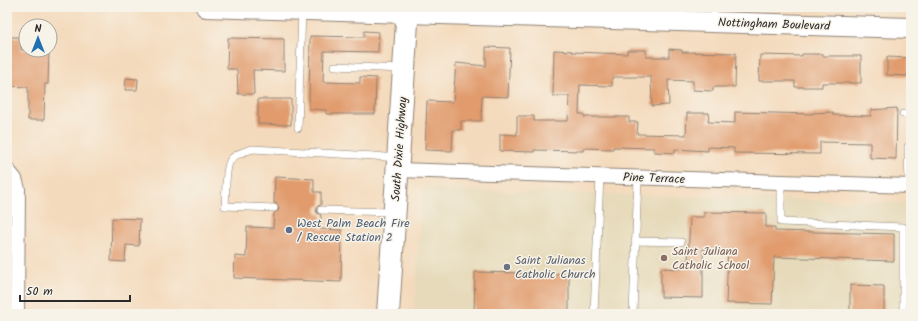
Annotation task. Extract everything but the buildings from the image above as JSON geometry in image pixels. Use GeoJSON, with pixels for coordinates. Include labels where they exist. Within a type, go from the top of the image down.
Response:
{"type":"FeatureCollection","features":[{"type":"Feature","properties":{"kind":"main road","name":"South Dixie Highway"},"geometry":{"type":"LineString","coordinates":[[388,314],[408,10]]}},
{"type":"Feature","properties":{"kind":"street","name":"Nottingham Boulevard"},"geometry":{"type":"LineString","coordinates":[[206,7],[302,10],[464,11],[911,28]]}},
{"type":"Feature","properties":{"kind":"street","name":"Pine Terrace"},"geometry":{"type":"LineString","coordinates":[[398,164],[638,178],[910,186]]}},
{"type":"Feature","properties":{"kind":"street"},"geometry":{"type":"LineString","coordinates":[[7,169],[15,179],[18,189],[17,314]]}},
{"type":"Feature","properties":{"kind":"lane"},"geometry":{"type":"LineString","coordinates":[[298,128],[302,10]]}},
{"type":"Feature","properties":{"kind":"lane"},"geometry":{"type":"LineString","coordinates":[[335,66],[404,70]]}},
{"type":"Feature","properties":{"kind":"lane"},"geometry":{"type":"LineString","coordinates":[[903,114],[911,114]]}},
{"type":"Feature","properties":{"kind":"lane"},"geometry":{"type":"LineString","coordinates":[[908,147],[910,186]]}},
{"type":"Feature","properties":{"kind":"lane"},"geometry":{"type":"LineString","coordinates":[[274,208],[225,206],[227,173],[230,161],[241,152],[253,149],[374,156],[398,164]]}},
{"type":"Feature","properties":{"kind":"lane"},"geometry":{"type":"LineString","coordinates":[[594,314],[600,176]]}},
{"type":"Feature","properties":{"kind":"lane"},"geometry":{"type":"LineString","coordinates":[[633,314],[638,178]]}},
{"type":"Feature","properties":{"kind":"lane"},"geometry":{"type":"LineString","coordinates":[[782,182],[782,222],[903,227],[903,314]]}},
{"type":"Feature","properties":{"kind":"lane"},"geometry":{"type":"LineString","coordinates":[[321,210],[395,212]]}},
{"type":"Feature","properties":{"kind":"lane"},"geometry":{"type":"LineString","coordinates":[[635,241],[682,242]]}},
{"type":"Feature","properties":{"kind":"shaded area","name":"Saint Juliana Catholic School"},"geometry":{"type":"Polygon","coordinates":[[[422,189],[911,203],[911,314],[414,314],[422,189]]]}},
{"type":"Feature","properties":{"kind":"place","name":"West Palm Beach Fire / Rescue Station 2"},"geometry":{"type":"Point","coordinates":[289,230]}},
{"type":"Feature","properties":{"kind":"place","name":"Saint Juliana Catholic School"},"geometry":{"type":"Point","coordinates":[664,258]}},
{"type":"Feature","properties":{"kind":"place","name":"Saint Julianas Catholic Church"},"geometry":{"type":"Point","coordinates":[507,267]}}]}
